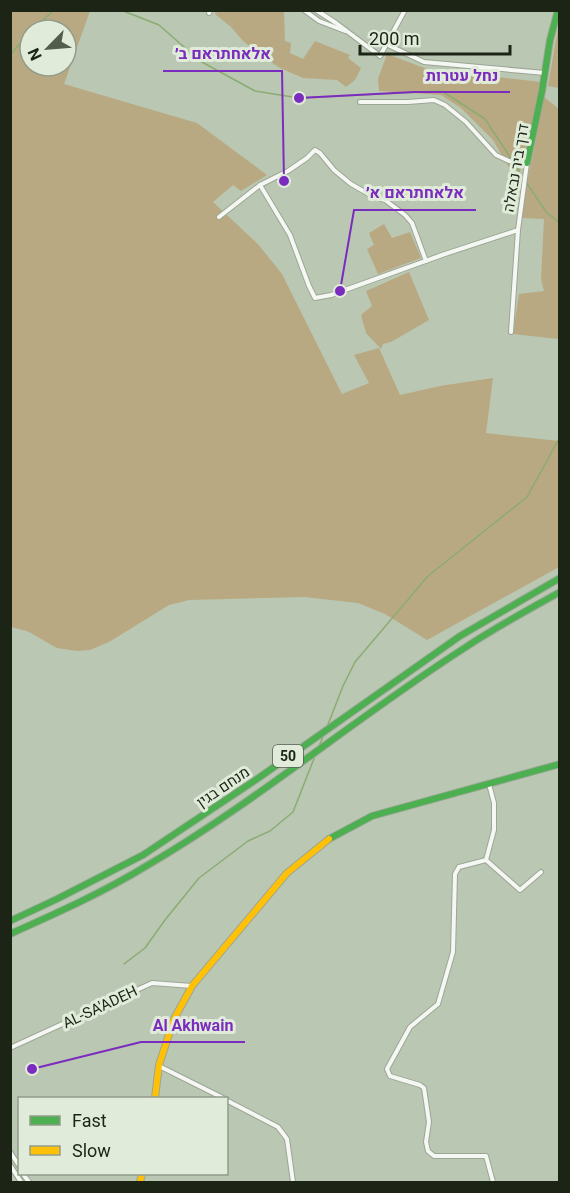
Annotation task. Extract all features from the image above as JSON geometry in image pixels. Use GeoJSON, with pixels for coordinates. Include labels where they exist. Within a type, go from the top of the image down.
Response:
{"type":"FeatureCollection","features":[{"type":"Feature","properties":{"kind":"main road","name":"דרך ביר נבאלה"},"geometry":{"type":"LineString","coordinates":[[527,163],[550,40],[558,10]]}},
{"type":"Feature","properties":{"kind":"main road","name":"מנחם בגין"},"geometry":{"type":"LineString","coordinates":[[10,921],[143,855],[460,636],[560,578]]}},
{"type":"Feature","properties":{"kind":"main road","name":"מנחם בגין"},"geometry":{"type":"LineString","coordinates":[[10,934],[149,865],[263,789],[387,700],[466,647],[560,592]]}},
{"type":"Feature","properties":{"kind":"main road"},"geometry":{"type":"LineString","coordinates":[[155,1097],[159,1065],[174,1019],[192,986],[287,873],[324,842],[372,816],[560,764]]}},
{"type":"Feature","properties":{"kind":"street"},"geometry":{"type":"LineString","coordinates":[[304,10],[320,21],[352,34]]}},
{"type":"Feature","properties":{"kind":"street"},"geometry":{"type":"LineString","coordinates":[[316,10],[336,22],[380,56],[405,10]]}},
{"type":"Feature","properties":{"kind":"street"},"geometry":{"type":"LineString","coordinates":[[387,44],[424,62],[545,73]]}},
{"type":"Feature","properties":{"kind":"street"},"geometry":{"type":"LineString","coordinates":[[360,102],[434,100],[455,112],[501,159],[527,163]]}},
{"type":"Feature","properties":{"kind":"street"},"geometry":{"type":"LineString","coordinates":[[219,217],[260,185],[288,171],[315,150],[351,184],[372,196],[385,200],[405,215],[412,223],[426,261]]}},
{"type":"Feature","properties":{"kind":"street","name":"דרך ביר נבאלה"},"geometry":{"type":"LineString","coordinates":[[511,332],[518,230],[527,163]]}},
{"type":"Feature","properties":{"kind":"street"},"geometry":{"type":"LineString","coordinates":[[260,185],[290,235],[315,298],[331,295],[518,230]]}},
{"type":"Feature","properties":{"kind":"street"},"geometry":{"type":"LineString","coordinates":[[486,860],[494,830],[494,803],[489,784]]}},
{"type":"Feature","properties":{"kind":"street"},"geometry":{"type":"LineString","coordinates":[[486,860],[520,890],[541,872]]}},
{"type":"Feature","properties":{"kind":"street"},"geometry":{"type":"LineString","coordinates":[[486,860],[459,867],[455,874],[453,952],[438,1004],[410,1027],[387,1070],[390,1076],[424,1088],[429,1122],[426,1142],[428,1151],[434,1155],[486,1156],[493,1182]]}},
{"type":"Feature","properties":{"kind":"street","name":"AL-SA'ADEH"},"geometry":{"type":"LineString","coordinates":[[10,1048],[152,983],[192,986]]}},
{"type":"Feature","properties":{"kind":"street"},"geometry":{"type":"LineString","coordinates":[[159,1065],[219,1097]]}},
{"type":"Feature","properties":{"kind":"street"},"geometry":{"type":"LineString","coordinates":[[228,1102],[278,1127],[287,1139],[293,1182]]}},
{"type":"Feature","properties":{"kind":"street"},"geometry":{"type":"LineString","coordinates":[[10,1165],[21,1182]]}},
{"type":"Feature","properties":{"kind":"shaded area"},"geometry":{"type":"Polygon","coordinates":[[[11,11],[90,11],[78,45],[78,18],[18,18],[18,78],[66,78],[64,84],[197,123],[267,175],[241,191],[233,185],[213,202],[258,244],[282,274],[342,394],[369,383],[354,355],[379,348],[400,395],[493,378],[486,433],[559,441],[559,567],[427,640],[385,614],[358,603],[304,597],[189,600],[169,605],[109,642],[90,650],[57,648],[27,631],[11,627],[11,11]]]}},
{"type":"Feature","properties":{"kind":"shaded area"},"geometry":{"type":"Polygon","coordinates":[[[216,11],[284,11],[285,41],[291,43],[290,53],[303,59],[315,41],[350,55],[348,58],[361,68],[355,80],[346,87],[337,80],[303,78],[280,68],[262,56],[215,14],[216,11]]]}},
{"type":"Feature","properties":{"kind":"shaded area"},"geometry":{"type":"Polygon","coordinates":[[[558,28],[560,28],[559,88],[548,86],[558,28]]]}},
{"type":"Feature","properties":{"kind":"shaded area"},"geometry":{"type":"Polygon","coordinates":[[[387,54],[427,69],[541,82],[518,180],[493,140],[461,108],[441,95],[379,91],[378,79],[387,54]]]}},
{"type":"Feature","properties":{"kind":"shaded area"},"geometry":{"type":"Polygon","coordinates":[[[544,97],[559,109],[558,339],[513,334],[519,294],[544,291],[541,279],[544,219],[522,218],[525,190],[544,97]]]}},
{"type":"Feature","properties":{"kind":"shaded area"},"geometry":{"type":"Polygon","coordinates":[[[384,224],[392,238],[410,232],[421,258],[378,274],[367,249],[374,245],[369,233],[384,224]]]}},
{"type":"Feature","properties":{"kind":"shaded area"},"geometry":{"type":"Polygon","coordinates":[[[409,272],[429,320],[391,342],[383,344],[381,349],[366,333],[361,315],[372,306],[366,291],[409,272]]]}},
{"type":"Feature","properties":{"kind":"waterway"},"geometry":{"type":"LineString","coordinates":[[45,18],[54,10]]}},
{"type":"Feature","properties":{"kind":"waterway"},"geometry":{"type":"LineString","coordinates":[[121,10],[159,25],[200,61],[255,91],[299,98],[442,91],[485,119],[512,160]]}},
{"type":"Feature","properties":{"kind":"waterway"},"geometry":{"type":"LineString","coordinates":[[10,55],[18,46]]}},
{"type":"Feature","properties":{"kind":"waterway"},"geometry":{"type":"LineString","coordinates":[[514,164],[523,177]]}},
{"type":"Feature","properties":{"kind":"waterway"},"geometry":{"type":"LineString","coordinates":[[526,182],[546,212],[560,223]]}},
{"type":"Feature","properties":{"kind":"waterway"},"geometry":{"type":"LineString","coordinates":[[327,727],[355,662],[428,576],[527,497],[560,437]]}},
{"type":"Feature","properties":{"kind":"waterway"},"geometry":{"type":"LineString","coordinates":[[319,746],[323,737]]}},
{"type":"Feature","properties":{"kind":"waterway"},"geometry":{"type":"LineString","coordinates":[[124,964],[145,948],[199,878],[248,841],[270,831],[293,812],[315,756]]}},
{"type":"Feature","properties":{"kind":"traffic: fast"},"geometry":{"type":"LineString","coordinates":[[527,163],[550,40],[558,10]]}},
{"type":"Feature","properties":{"kind":"traffic: fast"},"geometry":{"type":"LineString","coordinates":[[10,921],[143,855],[257,779],[460,636],[560,578]]}},
{"type":"Feature","properties":{"kind":"traffic: fast"},"geometry":{"type":"LineString","coordinates":[[10,934],[114,884],[189,840],[426,674],[489,632],[560,592]]}},
{"type":"Feature","properties":{"kind":"traffic: fast"},"geometry":{"type":"LineString","coordinates":[[329,839],[372,816],[560,764]]}},
{"type":"Feature","properties":{"kind":"traffic: slow"},"geometry":{"type":"LineString","coordinates":[[155,1097],[159,1065],[174,1019],[192,986],[287,873],[329,839]]}},
{"type":"Feature","properties":{"kind":"traffic: slow"},"geometry":{"type":"LineString","coordinates":[[140,1182],[142,1175]]}},
{"type":"Feature","properties":{"kind":"place","name":"נחל עטרות"},"geometry":{"type":"Point","coordinates":[299,98]}},
{"type":"Feature","properties":{"kind":"place","name":"אלאחתראם ב׳"},"geometry":{"type":"Point","coordinates":[284,181]}},
{"type":"Feature","properties":{"kind":"place","name":"אלאחתראם א׳"},"geometry":{"type":"Point","coordinates":[340,291]}},
{"type":"Feature","properties":{"kind":"place","name":"Al Akhwain"},"geometry":{"type":"Point","coordinates":[32,1069]}}]}
